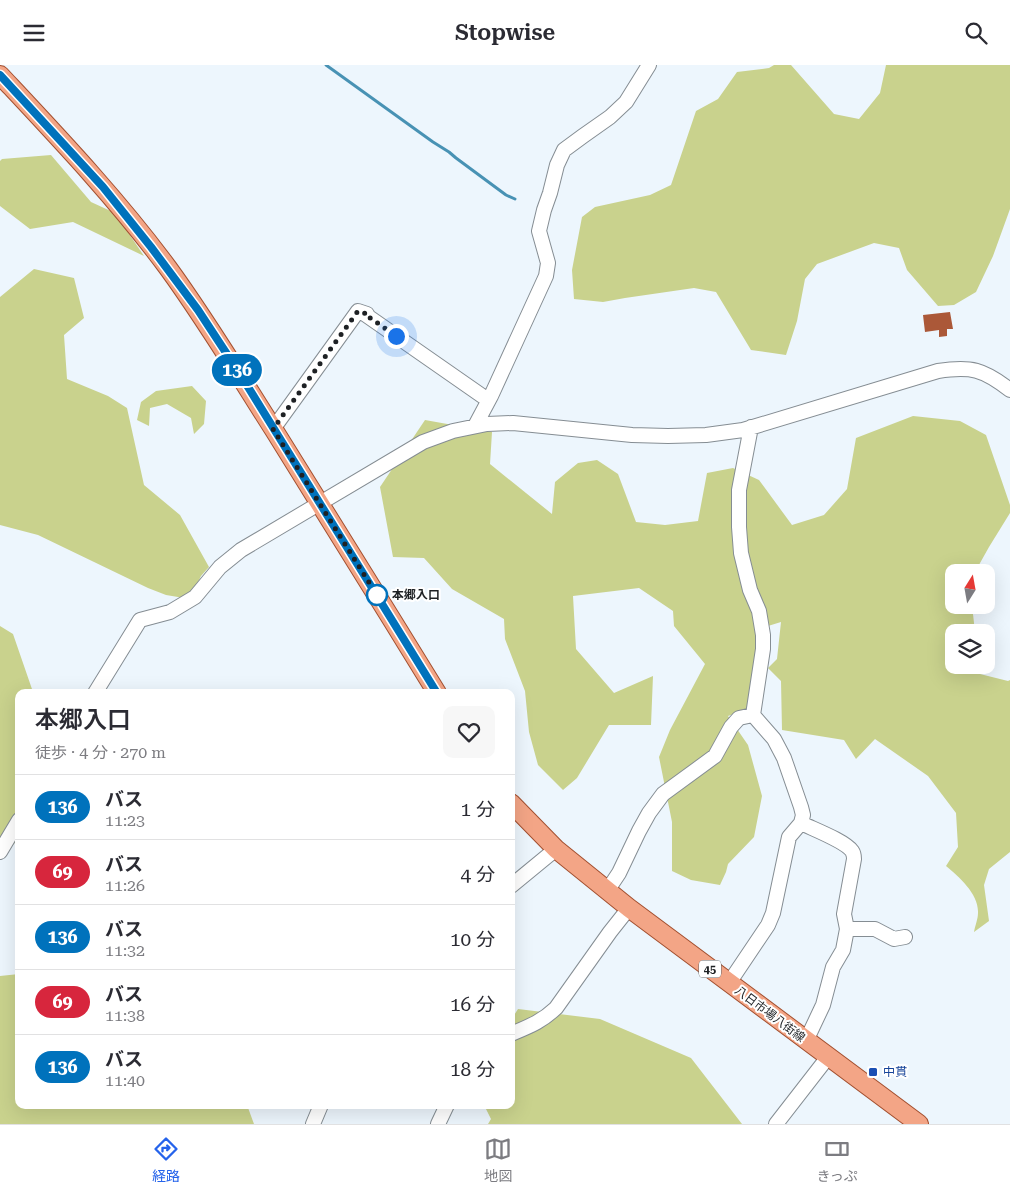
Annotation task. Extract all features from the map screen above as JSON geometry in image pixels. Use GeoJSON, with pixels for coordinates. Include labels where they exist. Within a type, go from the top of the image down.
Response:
{"type":"FeatureCollection","features":[{"type":"Feature","properties":{"kind":"main road"},"geometry":{"type":"LineString","coordinates":[[0,75],[103,187],[166,266],[198,310],[435,689]]}},
{"type":"Feature","properties":{"kind":"main road","name":"八日市場八街線"},"geometry":{"type":"LineString","coordinates":[[515,807],[556,849],[607,891],[919,1124]]}},
{"type":"Feature","properties":{"kind":"street"},"geometry":{"type":"LineString","coordinates":[[476,427],[546,276],[548,263],[539,231],[557,165],[564,150],[610,117],[626,102],[646,66]]}},
{"type":"Feature","properties":{"kind":"street"},"geometry":{"type":"LineString","coordinates":[[273,429],[358,311],[367,314],[488,400]]}},
{"type":"Feature","properties":{"kind":"street"},"geometry":{"type":"LineString","coordinates":[[97,689],[140,620],[170,612],[195,597],[220,567],[241,550],[424,442],[452,431],[486,424],[513,423],[632,435],[706,435],[751,427],[938,371],[958,368],[976,370],[994,378],[1010,390]]}},
{"type":"Feature","properties":{"kind":"street"},"geometry":{"type":"LineString","coordinates":[[729,983],[768,925],[773,913],[789,837],[801,823],[802,815],[784,758],[774,739],[753,715],[763,649],[763,635],[759,611],[750,590],[743,562],[739,527],[739,490],[751,427]]}},
{"type":"Feature","properties":{"kind":"street"},"geometry":{"type":"LineString","coordinates":[[607,891],[619,873],[649,813],[663,794],[715,756],[731,727],[739,718],[753,715]]}},
{"type":"Feature","properties":{"kind":"street"},"geometry":{"type":"LineString","coordinates":[[801,823],[847,846],[853,853],[854,859],[844,914],[847,929],[843,950],[833,967],[823,1005],[806,1041]]}},
{"type":"Feature","properties":{"kind":"street"},"geometry":{"type":"LineString","coordinates":[[0,852],[15,827]]}},
{"type":"Feature","properties":{"kind":"street"},"geometry":{"type":"LineString","coordinates":[[515,883],[556,849]]}},
{"type":"Feature","properties":{"kind":"street"},"geometry":{"type":"LineString","coordinates":[[515,1032],[536,1024],[556,1008],[629,908]]}},
{"type":"Feature","properties":{"kind":"street"},"geometry":{"type":"LineString","coordinates":[[847,929],[875,929],[894,939],[904,937]]}},
{"type":"Feature","properties":{"kind":"street"},"geometry":{"type":"LineString","coordinates":[[776,1124],[828,1057]]}},
{"type":"Feature","properties":{"kind":"street"},"geometry":{"type":"LineString","coordinates":[[313,1124],[319,1109]]}},
{"type":"Feature","properties":{"kind":"street"},"geometry":{"type":"LineString","coordinates":[[438,1124],[445,1109]]}},
{"type":"Feature","properties":{"kind":"green space"},"geometry":{"type":"Polygon","coordinates":[[[774,65],[791,65],[834,114],[859,119],[880,93],[886,65],[1010,65],[1010,209],[993,256],[976,292],[954,305],[938,306],[907,270],[899,248],[874,243],[817,264],[805,279],[797,321],[786,355],[751,350],[716,292],[694,288],[603,302],[574,299],[572,270],[582,217],[595,207],[650,195],[671,185],[696,111],[718,99],[737,72],[769,68],[774,65]]]}},
{"type":"Feature","properties":{"kind":"green space"},"geometry":{"type":"Polygon","coordinates":[[[51,155],[91,202],[115,213],[144,256],[73,222],[30,229],[0,206],[0,161],[2,159],[51,155]]]}},
{"type":"Feature","properties":{"kind":"green space"},"geometry":{"type":"Polygon","coordinates":[[[34,269],[74,278],[84,318],[64,335],[67,379],[108,396],[127,408],[144,485],[180,515],[209,567],[201,576],[194,590],[184,598],[166,595],[148,588],[38,535],[0,525],[0,297],[34,269]]]}},
{"type":"Feature","properties":{"kind":"green space"},"geometry":{"type":"Polygon","coordinates":[[[192,386],[206,401],[204,424],[194,434],[191,418],[167,404],[150,408],[149,426],[137,420],[141,402],[156,391],[192,386]]]}},
{"type":"Feature","properties":{"kind":"green space"},"geometry":{"type":"Polygon","coordinates":[[[913,416],[960,421],[986,435],[1010,505],[1010,513],[979,564],[945,564],[945,614],[973,614],[974,624],[945,624],[945,674],[980,674],[1010,680],[1010,852],[989,869],[984,885],[989,921],[974,932],[978,918],[975,899],[957,875],[946,866],[958,847],[956,813],[928,776],[875,739],[856,759],[844,740],[782,730],[781,681],[768,668],[777,659],[781,622],[768,626],[749,709],[728,716],[748,745],[762,796],[754,837],[728,864],[720,885],[691,880],[672,871],[672,822],[659,757],[670,730],[705,664],[674,626],[673,611],[639,588],[573,596],[576,649],[614,693],[653,676],[651,725],[609,725],[577,778],[563,790],[538,765],[529,732],[525,691],[505,639],[504,619],[452,589],[424,558],[393,557],[380,487],[425,420],[492,432],[490,464],[552,514],[555,482],[578,463],[597,460],[618,474],[636,522],[665,525],[698,521],[707,473],[733,468],[759,480],[792,525],[824,515],[847,489],[856,438],[913,416]]]}},
{"type":"Feature","properties":{"kind":"green space"},"geometry":{"type":"Polygon","coordinates":[[[0,626],[13,634],[32,689],[15,689],[15,843],[0,855],[0,626]]]}},
{"type":"Feature","properties":{"kind":"green space"},"geometry":{"type":"Polygon","coordinates":[[[15,974],[15,1109],[248,1109],[254,1124],[0,1124],[0,976],[15,974]]]}},
{"type":"Feature","properties":{"kind":"green space"},"geometry":{"type":"Polygon","coordinates":[[[518,1009],[600,1019],[691,1058],[742,1124],[488,1124],[491,1119],[486,1109],[515,1109],[515,1014],[518,1009]]]}},
{"type":"Feature","properties":{"kind":"building"},"geometry":{"type":"Polygon","coordinates":[[[950,312],[953,329],[947,329],[947,336],[939,337],[939,330],[925,332],[923,315],[950,312]]]}},
{"type":"Feature","properties":{"kind":"waterway"},"geometry":{"type":"LineString","coordinates":[[326,65],[506,195],[515,199]]}},
{"type":"Feature","properties":{"kind":"bus line","name":"136"},"geometry":{"type":"LineString","coordinates":[[0,75],[103,187],[166,266],[198,310],[240,374],[435,689]]}},
{"type":"Feature","properties":{"kind":"place","name":"本郷入口"},"geometry":{"type":"Point","coordinates":[377,595]}},
{"type":"Feature","properties":{"kind":"place","name":"中貫"},"geometry":{"type":"Point","coordinates":[873,1072]}},
{"type":"Feature","properties":{"kind":"route"},"geometry":{"type":"LineString","coordinates":[[377,595],[380,600],[273,429],[358,311],[367,314],[396,336]]}}]}
